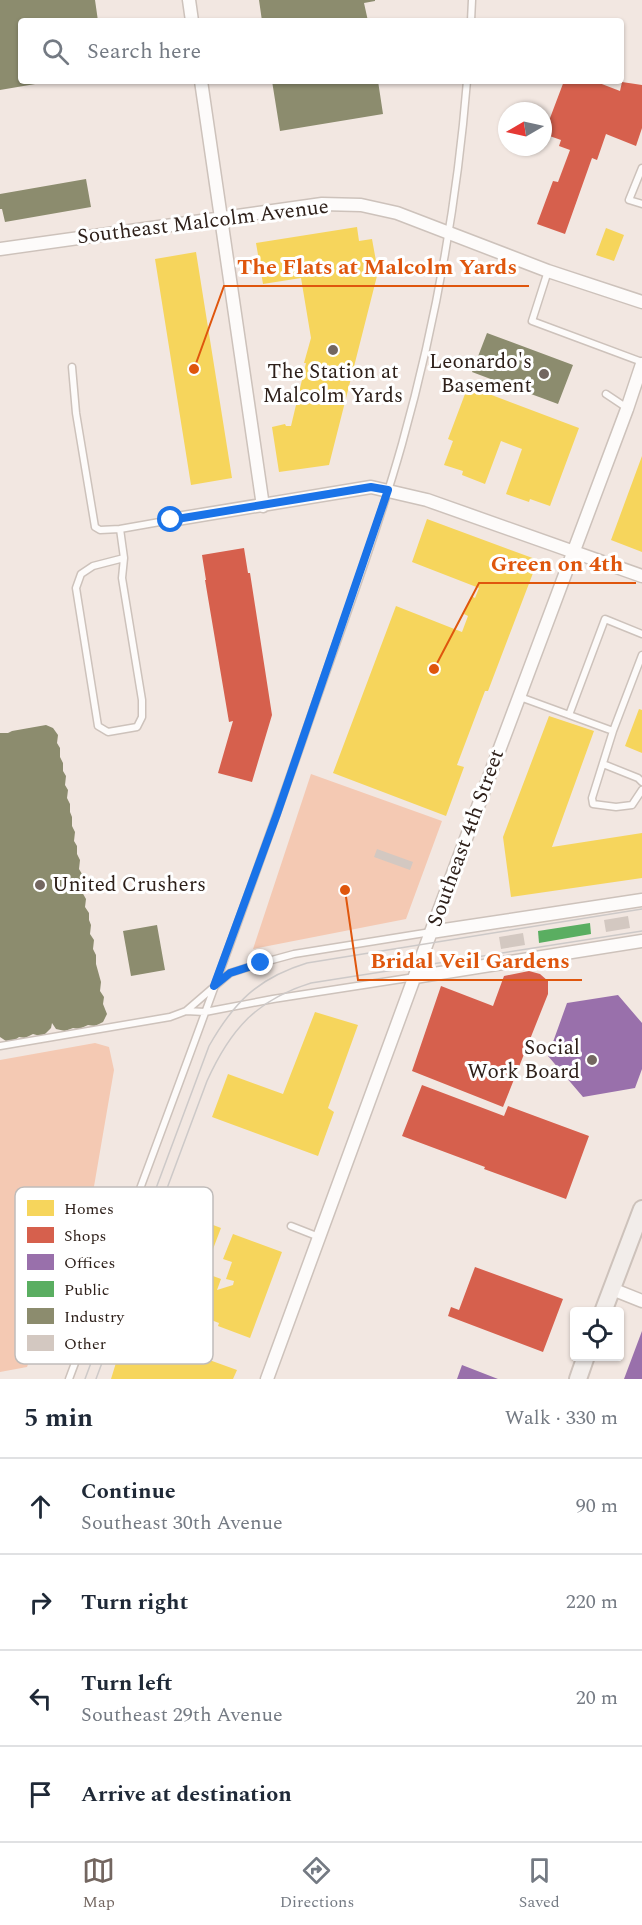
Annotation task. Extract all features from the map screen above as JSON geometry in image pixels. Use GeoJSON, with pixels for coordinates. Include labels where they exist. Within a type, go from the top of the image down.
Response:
{"type":"FeatureCollection","features":[{"type":"Feature","properties":{"kind":"main road"},"geometry":{"type":"LineString","coordinates":[[605,1307],[642,1209]]}},
{"type":"Feature","properties":{"kind":"main road"},"geometry":{"type":"LineString","coordinates":[[578,1379],[584,1361]]}},
{"type":"Feature","properties":{"kind":"street"},"geometry":{"type":"LineString","coordinates":[[189,0],[192,18]]}},
{"type":"Feature","properties":{"kind":"street"},"geometry":{"type":"LineString","coordinates":[[201,84],[262,506]]}},
{"type":"Feature","properties":{"kind":"street","name":"Southeast Malcolm Avenue"},"geometry":{"type":"LineString","coordinates":[[0,249],[322,204],[361,205],[397,213],[548,271],[642,302]]}},
{"type":"Feature","properties":{"kind":"street","name":"Southeast 4th Street"},"geometry":{"type":"LineString","coordinates":[[267,1379],[572,552],[627,409],[642,363]]}},
{"type":"Feature","properties":{"kind":"street"},"geometry":{"type":"LineString","coordinates":[[171,520],[371,487],[427,500],[642,576]]}},
{"type":"Feature","properties":{"kind":"street"},"geometry":{"type":"LineString","coordinates":[[431,932],[642,900]]}},
{"type":"Feature","properties":{"kind":"street"},"geometry":{"type":"LineString","coordinates":[[415,977],[642,940]]}},
{"type":"Feature","properties":{"kind":"street"},"geometry":{"type":"LineString","coordinates":[[612,1289],[642,1301]]}},
{"type":"Feature","properties":{"kind":"lane"},"geometry":{"type":"LineString","coordinates":[[471,18],[472,0]]}},
{"type":"Feature","properties":{"kind":"lane"},"geometry":{"type":"LineString","coordinates":[[141,1187],[277,814],[388,490],[423,364],[448,233],[467,84]]}},
{"type":"Feature","properties":{"kind":"lane"},"geometry":{"type":"LineString","coordinates":[[642,168],[629,200],[642,204]]}},
{"type":"Feature","properties":{"kind":"lane"},"geometry":{"type":"LineString","coordinates":[[548,271],[532,321],[642,363]]}},
{"type":"Feature","properties":{"kind":"lane"},"geometry":{"type":"LineString","coordinates":[[72,367],[76,413],[95,527],[100,530],[120,529],[171,520]]}},
{"type":"Feature","properties":{"kind":"lane"},"geometry":{"type":"LineString","coordinates":[[606,394],[627,409]]}},
{"type":"Feature","properties":{"kind":"lane"},"geometry":{"type":"LineString","coordinates":[[120,529],[124,558],[122,578],[142,700],[142,717],[137,727],[108,732],[98,726],[76,588],[81,574],[93,566],[124,558]]}},
{"type":"Feature","properties":{"kind":"lane"},"geometry":{"type":"LineString","coordinates":[[569,715],[605,619],[642,634]]}},
{"type":"Feature","properties":{"kind":"lane"},"geometry":{"type":"LineString","coordinates":[[642,655],[613,731],[592,798],[593,804],[616,807],[632,805],[642,790]]}},
{"type":"Feature","properties":{"kind":"lane"},"geometry":{"type":"LineString","coordinates":[[519,697],[613,731]]}},
{"type":"Feature","properties":{"kind":"lane"},"geometry":{"type":"LineString","coordinates":[[603,764],[638,778],[642,782]]}},
{"type":"Feature","properties":{"kind":"lane"},"geometry":{"type":"LineString","coordinates":[[0,1046],[170,1017],[186,1011],[230,973],[283,957],[431,932]]}},
{"type":"Feature","properties":{"kind":"lane"},"geometry":{"type":"LineString","coordinates":[[186,1011],[206,1012],[415,977]]}},
{"type":"Feature","properties":{"kind":"lane"},"geometry":{"type":"LineString","coordinates":[[291,1226],[319,1237]]}},
{"type":"Feature","properties":{"kind":"lane"},"geometry":{"type":"LineString","coordinates":[[69,1379],[75,1364]]}},
{"type":"Feature","properties":{"kind":"shaded area"},"geometry":{"type":"Polygon","coordinates":[[[311,774],[442,821],[406,919],[253,949],[311,774]]]}},
{"type":"Feature","properties":{"kind":"shaded area"},"geometry":{"type":"Polygon","coordinates":[[[95,1043],[109,1047],[114,1070],[94,1187],[15,1187],[15,1364],[28,1364],[27,1367],[0,1372],[0,1060],[95,1043]]]}},
{"type":"Feature","properties":{"kind":"building: Homes","name":"The Station at Malcolm Yards"},"geometry":{"type":"Polygon","coordinates":[[[357,227],[359,241],[372,239],[378,272],[329,465],[279,472],[272,427],[285,424],[291,426],[311,338],[301,278],[263,284],[256,243],[357,227]]]}},
{"type":"Feature","properties":{"kind":"building: Homes"},"geometry":{"type":"Polygon","coordinates":[[[606,228],[624,235],[614,261],[596,255],[606,228]]]}},
{"type":"Feature","properties":{"kind":"building: Homes"},"geometry":{"type":"Polygon","coordinates":[[[196,252],[232,478],[191,485],[155,259],[196,252]]]}},
{"type":"Feature","properties":{"kind":"building: Homes"},"geometry":{"type":"Polygon","coordinates":[[[468,386],[579,428],[550,506],[506,494],[522,449],[501,441],[485,484],[462,475],[463,471],[444,465],[453,441],[448,439],[468,386]]]}},
{"type":"Feature","properties":{"kind":"building: Homes"},"geometry":{"type":"Polygon","coordinates":[[[642,456],[642,552],[611,540],[642,456]]]}},
{"type":"Feature","properties":{"kind":"building: Homes"},"geometry":{"type":"Polygon","coordinates":[[[427,519],[538,560],[457,765],[464,767],[446,816],[333,773],[396,606],[462,632],[468,616],[464,614],[471,596],[475,598],[479,588],[412,562],[427,519]]]}},
{"type":"Feature","properties":{"kind":"building: Homes"},"geometry":{"type":"Polygon","coordinates":[[[639,709],[642,710],[642,753],[625,746],[639,709]]]}},
{"type":"Feature","properties":{"kind":"building: Homes"},"geometry":{"type":"Polygon","coordinates":[[[549,716],[594,731],[552,847],[642,833],[642,878],[511,897],[503,837],[549,716]]]}},
{"type":"Feature","properties":{"kind":"building: Homes"},"geometry":{"type":"Polygon","coordinates":[[[315,1012],[358,1025],[328,1108],[334,1112],[318,1156],[212,1117],[228,1074],[283,1094],[315,1012]]]}},
{"type":"Feature","properties":{"kind":"building: Homes"},"geometry":{"type":"Polygon","coordinates":[[[213,1225],[221,1228],[213,1249],[213,1225]]]}},
{"type":"Feature","properties":{"kind":"building: Homes"},"geometry":{"type":"Polygon","coordinates":[[[233,1234],[282,1252],[250,1338],[218,1326],[219,1323],[213,1321],[213,1276],[221,1279],[217,1290],[233,1285],[234,1281],[226,1279],[232,1262],[223,1259],[233,1234]]]}},
{"type":"Feature","properties":{"kind":"building: Homes"},"geometry":{"type":"Polygon","coordinates":[[[213,1361],[237,1370],[233,1379],[111,1379],[116,1364],[213,1364],[213,1361]]]}},
{"type":"Feature","properties":{"kind":"building: Shops"},"geometry":{"type":"Polygon","coordinates":[[[624,82],[642,85],[642,128],[636,146],[606,134],[597,160],[592,158],[565,234],[537,224],[553,181],[558,182],[570,150],[559,146],[561,140],[552,137],[552,113],[563,84],[602,84],[620,91],[624,82]]]}},
{"type":"Feature","properties":{"kind":"building: Shops"},"geometry":{"type":"Polygon","coordinates":[[[244,548],[272,715],[252,782],[218,773],[233,721],[229,722],[202,555],[244,548]]]}},
{"type":"Feature","properties":{"kind":"building: Shops"},"geometry":{"type":"Polygon","coordinates":[[[529,971],[540,974],[548,981],[548,994],[503,1107],[412,1071],[441,986],[493,1006],[504,976],[529,971]]]}},
{"type":"Feature","properties":{"kind":"building: Shops"},"geometry":{"type":"Polygon","coordinates":[[[422,1085],[504,1116],[508,1106],[589,1136],[566,1199],[402,1136],[422,1085]]]}},
{"type":"Feature","properties":{"kind":"building: Shops"},"geometry":{"type":"Polygon","coordinates":[[[475,1267],[563,1299],[543,1352],[448,1316],[451,1307],[459,1310],[475,1267]]]}},
{"type":"Feature","properties":{"kind":"building: Offices"},"geometry":{"type":"Polygon","coordinates":[[[618,995],[642,1023],[642,1069],[635,1088],[583,1097],[548,1056],[567,1003],[618,995]]]}},
{"type":"Feature","properties":{"kind":"building: Offices"},"geometry":{"type":"Polygon","coordinates":[[[642,1331],[642,1379],[624,1379],[642,1331]]]}},
{"type":"Feature","properties":{"kind":"building: Offices"},"geometry":{"type":"Polygon","coordinates":[[[462,1365],[498,1379],[457,1379],[462,1365]]]}},
{"type":"Feature","properties":{"kind":"building: Public"},"geometry":{"type":"Polygon","coordinates":[[[590,923],[591,934],[539,943],[538,931],[590,923]]]}},
{"type":"Feature","properties":{"kind":"building: Industry"},"geometry":{"type":"Polygon","coordinates":[[[0,0],[95,0],[98,18],[18,18],[18,84],[35,84],[0,90],[0,0]]]}},
{"type":"Feature","properties":{"kind":"building: Industry"},"geometry":{"type":"Polygon","coordinates":[[[259,0],[375,0],[364,3],[367,18],[262,18],[259,0]]]}},
{"type":"Feature","properties":{"kind":"building: Industry"},"geometry":{"type":"Polygon","coordinates":[[[272,84],[378,84],[383,114],[280,131],[272,84]]]}},
{"type":"Feature","properties":{"kind":"building: Industry"},"geometry":{"type":"Polygon","coordinates":[[[86,179],[91,207],[5,222],[2,209],[0,209],[0,194],[86,179]]]}},
{"type":"Feature","properties":{"kind":"building: Industry"},"geometry":{"type":"Polygon","coordinates":[[[487,333],[573,365],[558,404],[472,372],[487,333]]]}},
{"type":"Feature","properties":{"kind":"building: Industry","name":"United Crushers"},"geometry":{"type":"Polygon","coordinates":[[[46,725],[53,728],[58,735],[57,743],[66,776],[67,798],[75,832],[74,841],[82,874],[81,883],[75,889],[82,892],[86,899],[85,907],[89,913],[90,934],[94,940],[93,949],[101,982],[100,991],[104,997],[103,1004],[107,1014],[103,1022],[95,1026],[88,1025],[65,1031],[56,1029],[52,1023],[51,1028],[40,1036],[33,1034],[25,1038],[19,1037],[6,1041],[0,1037],[0,733],[46,725]]]}},
{"type":"Feature","properties":{"kind":"building: Industry"},"geometry":{"type":"Polygon","coordinates":[[[157,925],[165,970],[131,976],[123,931],[157,925]]]}},
{"type":"Feature","properties":{"kind":"building: Other"},"geometry":{"type":"Polygon","coordinates":[[[377,849],[413,862],[410,870],[374,857],[377,849]]]}},
{"type":"Feature","properties":{"kind":"building: Other"},"geometry":{"type":"Polygon","coordinates":[[[628,916],[630,928],[606,932],[604,920],[628,916]]]}},
{"type":"Feature","properties":{"kind":"building: Other"},"geometry":{"type":"Polygon","coordinates":[[[523,933],[525,945],[501,949],[499,937],[523,933]]]}},
{"type":"Feature","properties":{"kind":"tram line"},"geometry":{"type":"LineString","coordinates":[[156,1187],[209,1046],[238,1004],[261,984],[307,963],[642,909]]}},
{"type":"Feature","properties":{"kind":"tram line"},"geometry":{"type":"LineString","coordinates":[[168,1187],[207,1081],[225,1047],[247,1019],[275,998],[311,983],[642,931]]}},
{"type":"Feature","properties":{"kind":"tram line"},"geometry":{"type":"LineString","coordinates":[[85,1379],[91,1364]]}},
{"type":"Feature","properties":{"kind":"tram line"},"geometry":{"type":"LineString","coordinates":[[96,1379],[102,1364]]}},
{"type":"Feature","properties":{"kind":"place","name":"The Station at Malcolm Yards"},"geometry":{"type":"Point","coordinates":[333,350]}},
{"type":"Feature","properties":{"kind":"place","name":"The Flats at Malcolm Yards"},"geometry":{"type":"Point","coordinates":[194,369]}},
{"type":"Feature","properties":{"kind":"place","name":"Leonardo's Basement"},"geometry":{"type":"Point","coordinates":[544,374]}},
{"type":"Feature","properties":{"kind":"place","name":"Green on 4th"},"geometry":{"type":"Point","coordinates":[434,669]}},
{"type":"Feature","properties":{"kind":"place","name":"United Crushers"},"geometry":{"type":"Point","coordinates":[40,885]}},
{"type":"Feature","properties":{"kind":"place","name":"Bridal Veil Gardens"},"geometry":{"type":"Point","coordinates":[345,890]}},
{"type":"Feature","properties":{"kind":"place","name":"Social Work Board"},"geometry":{"type":"Point","coordinates":[592,1060]}},
{"type":"Feature","properties":{"kind":"route"},"geometry":{"type":"LineString","coordinates":[[171,520],[371,487],[388,490],[277,814],[214,986],[230,973],[261,963]]}}]}
